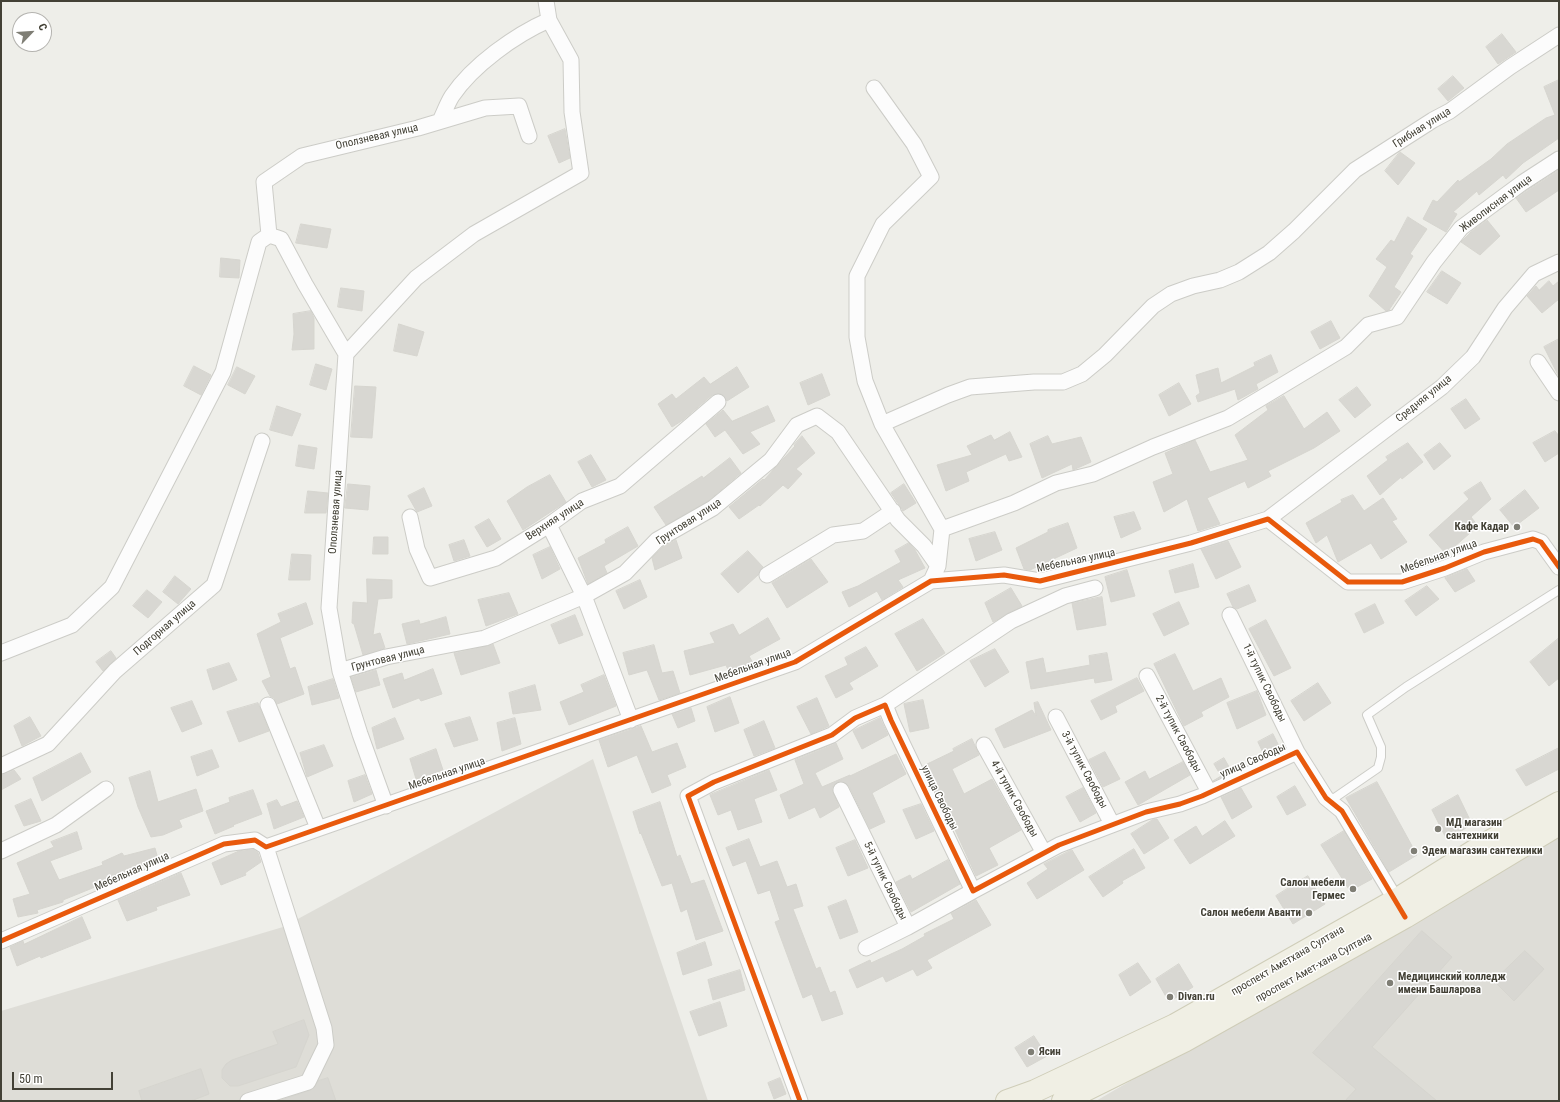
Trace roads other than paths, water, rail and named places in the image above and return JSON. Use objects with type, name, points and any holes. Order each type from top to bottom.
[{"type":"main road","name":"проспект Аметхана Султана","points":[[1007,1101],[1033,1096],[1175,1025],[1400,908],[1487,843],[1559,803]]},
{"type":"main road","name":"проспект Амет-хана Султана","points":[[1063,1101],[1184,1041],[1400,908],[1559,824]]},
{"type":"street","points":[[1,653],[72,625],[112,587],[223,372],[259,242],[269,235],[281,239],[305,284],[346,354],[416,278],[474,234],[581,173],[572,112],[571,60],[549,20],[546,1]]},
{"type":"street","points":[[440,121],[452,97],[466,80],[512,39],[549,20]]},
{"type":"street","name":"Грибная улица","points":[[882,424],[970,387],[1034,382],[1063,382],[1082,374],[1104,355],[1153,306],[1171,294],[1185,288],[1220,280],[1239,272],[1269,253],[1294,231],[1355,170],[1433,120],[1450,111],[1510,67],[1559,35]]},
{"type":"street","points":[[874,88],[914,144],[930,176],[883,224],[857,276],[857,337],[864,374],[882,424],[942,529],[938,566],[932,581]]},
{"type":"street","name":"Оползневая улица","points":[[269,235],[264,182],[302,156],[485,108],[519,106],[529,136]]},
{"type":"street","name":"Живописная улица","points":[[942,529],[1014,503],[1056,483],[1093,474],[1153,447],[1228,418],[1346,347],[1368,325],[1394,319],[1400,315],[1434,262],[1461,228],[1522,183],[1559,159]]},
{"type":"street","name":"Средняя улица","points":[[1268,519],[1442,387],[1473,357],[1505,308],[1534,274],[1559,262]]},
{"type":"street","name":"Оползневая улица","points":[[346,354],[329,608],[340,671],[360,734],[386,806]]},
{"type":"street","points":[[1538,362],[1559,393]]},
{"type":"street","name":"Верхняя улица","points":[[410,517],[417,549],[430,578],[496,558],[549,525],[582,501],[620,486],[718,402]]},
{"type":"street","name":"Грунтовая улица","points":[[340,671],[386,657],[484,638],[584,596],[625,573],[657,540],[713,508],[771,460],[797,425],[817,416],[838,432],[898,520],[924,546],[938,566]]},
{"type":"street","name":"Подгорная улица","points":[[1,766],[48,744],[115,671],[214,585],[262,441]]},
{"type":"street","points":[[767,575],[833,535],[863,531],[893,511]]},
{"type":"street","name":"Мебельная улица","points":[[1,941],[224,844],[255,840],[266,847],[794,662],[932,581],[1004,575],[1040,581],[1191,543],[1268,519],[1348,582],[1402,582],[1445,568],[1484,552],[1533,539],[1541,542],[1558,564]]},
{"type":"street","points":[[549,525],[584,596],[631,720]]},
{"type":"street","points":[[800,1101],[688,796],[714,782],[832,735],[855,718],[885,705],[1011,621],[1037,607],[1065,596],[1095,588]]},
{"type":"street","name":"1-й тупик Свободы","points":[[1230,615],[1297,752]]},
{"type":"street","name":"2-й тупик Свободы","points":[[1147,676],[1209,792]]},
{"type":"street","points":[[268,705],[318,828]]},
{"type":"street","name":"улица Свободы","points":[[885,705],[973,891],[1059,844],[1146,812],[1180,804],[1297,752],[1330,801],[1342,811],[1400,908]]},
{"type":"street","name":"3-й тупик Свободы","points":[[1056,717],[1112,824]]},
{"type":"street","name":"4-й тупик Свободы","points":[[984,745],[1044,853]]},
{"type":"street","points":[[1,851],[56,825],[106,789]]},
{"type":"street","name":"5-й тупик Свободы","points":[[841,790],[908,927],[973,891]]},
{"type":"street","points":[[248,1101],[308,1082],[326,1045],[324,1028],[266,847]]},
{"type":"street","points":[[866,948],[908,927]]},
{"type":"lane","points":[[1330,801],[1378,768],[1381,757],[1381,747],[1367,715],[1406,687],[1559,590]]},
{"type":"place","name":"Кафе Кадар","points":[[1517,527]]},
{"type":"place","name":"МД магазин сантехники","points":[[1438,829]]},
{"type":"place","name":"Эдем магазин сантехники","points":[[1414,851]]},
{"type":"place","name":"Салон мебели Гермес","points":[[1353,889]]},
{"type":"place","name":"Салон мебели Аванти","points":[[1309,913]]},
{"type":"place","name":"Медицинский колледж имени Башларова","points":[[1390,983]]},
{"type":"place","name":"Divan.ru","points":[[1170,997]]},
{"type":"place","name":"Ясин","points":[[1031,1052]]}]
